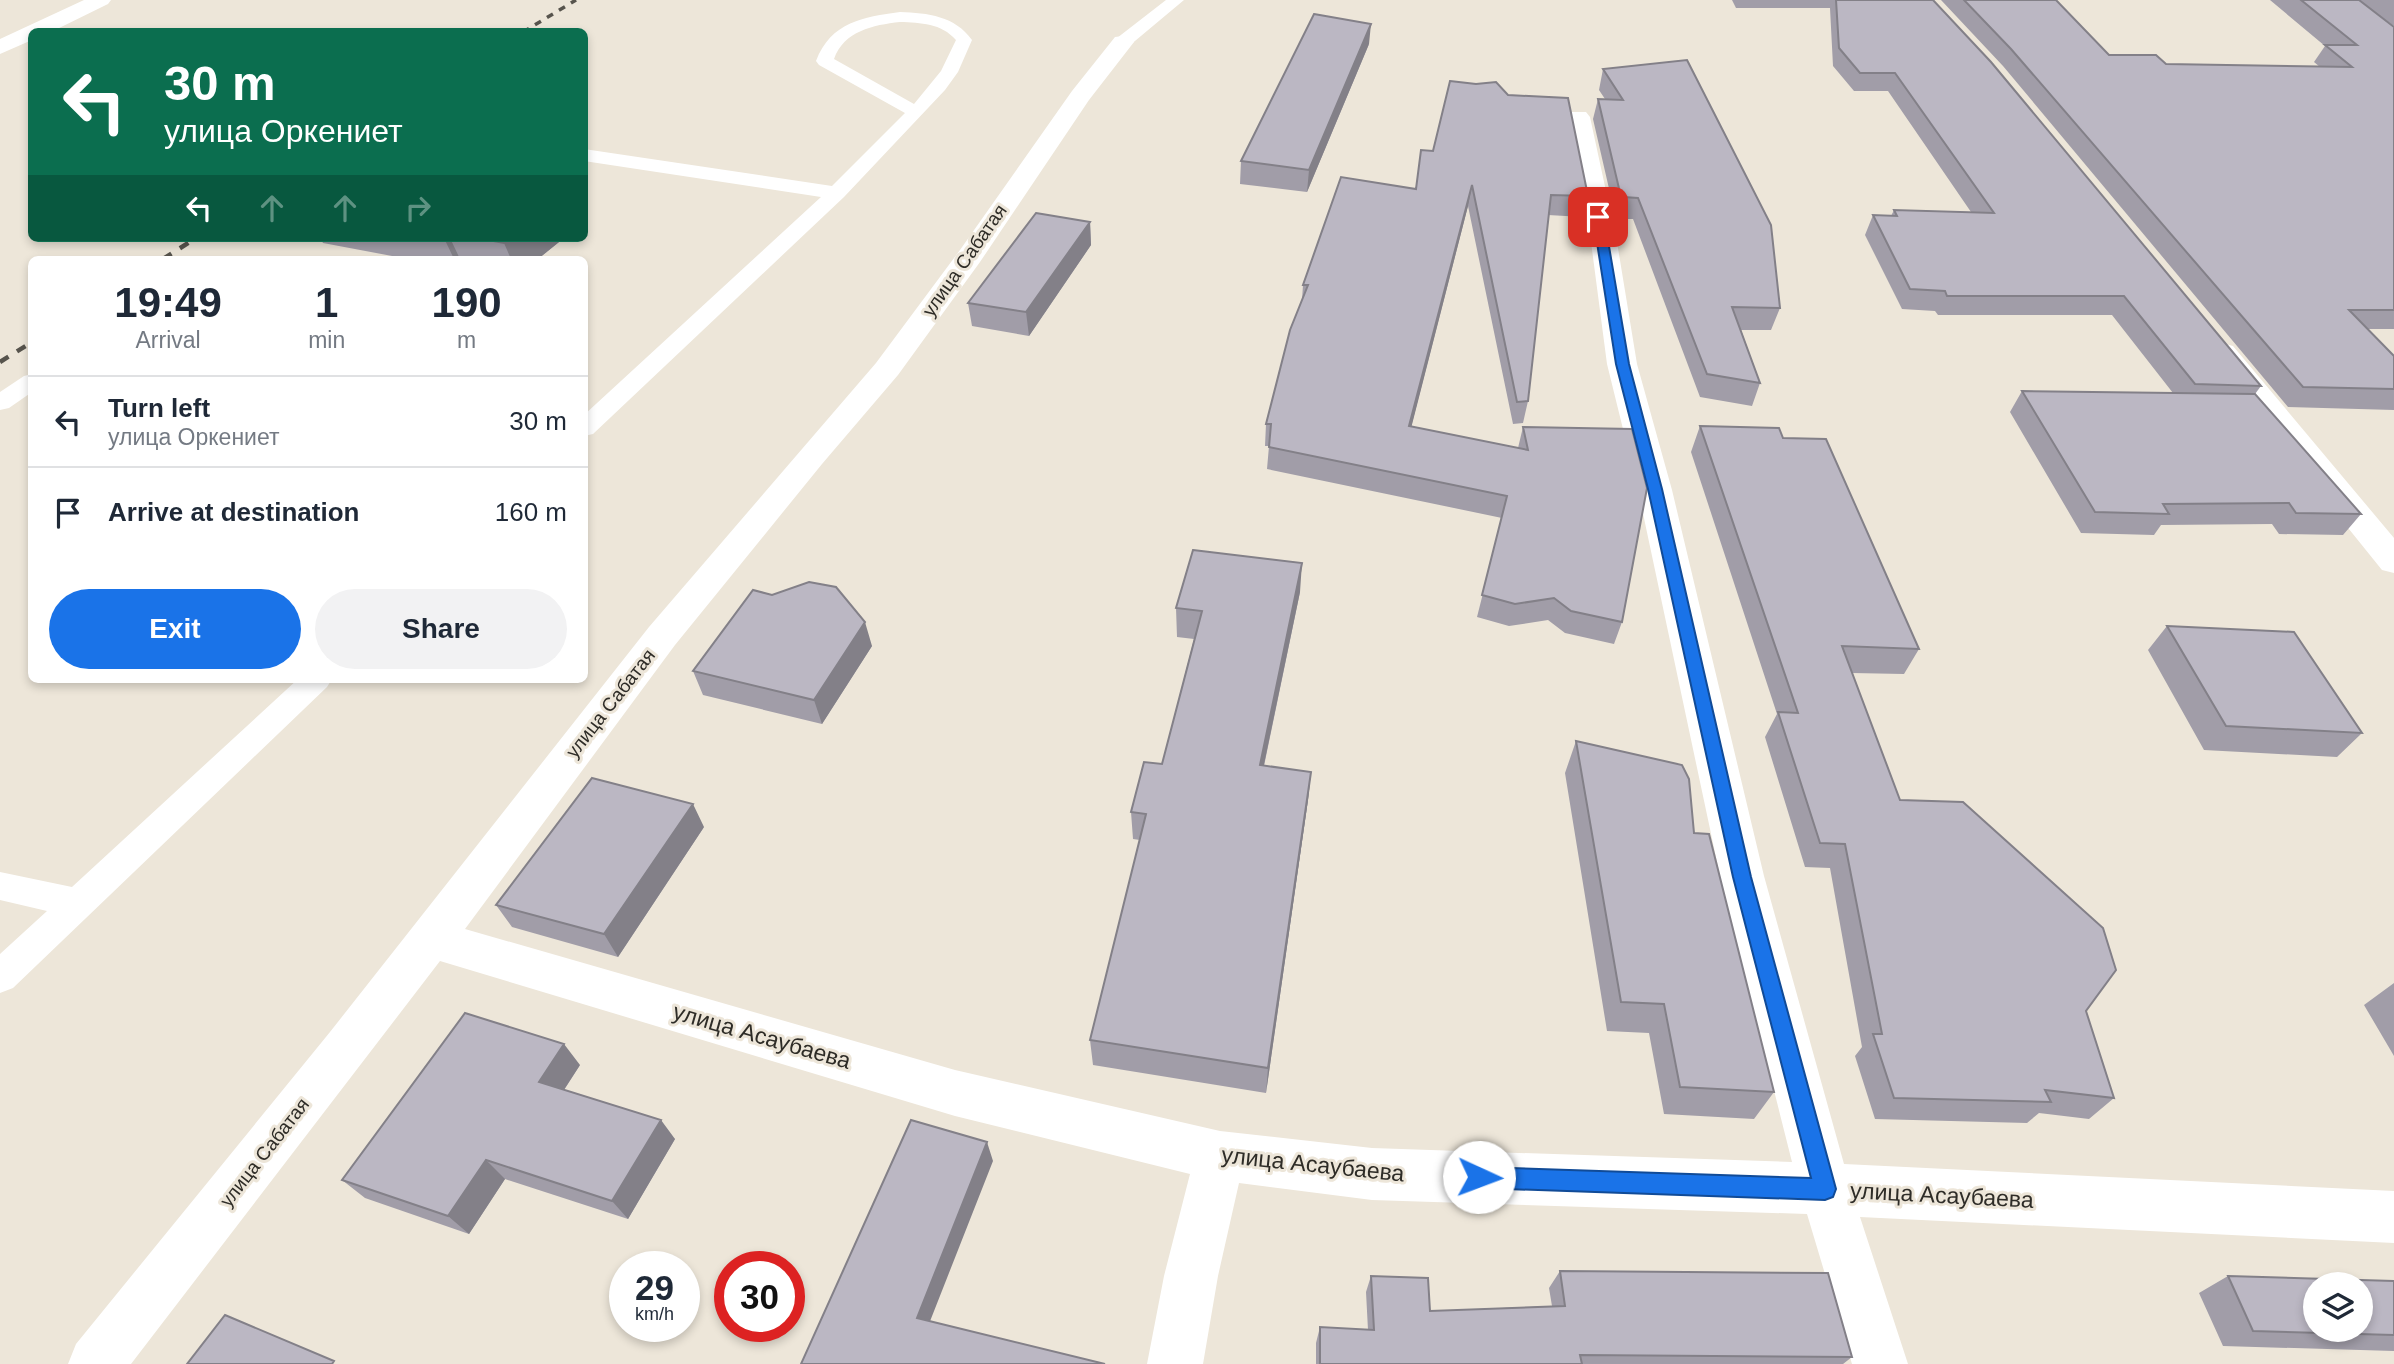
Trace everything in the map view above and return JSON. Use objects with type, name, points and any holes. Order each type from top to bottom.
[{"type":"street","points":[[40,28],[100,0]]},
{"type":"street","points":[[0,47],[28,34]]},
{"type":"street","name":"улица Сабатая","points":[[96,1364],[347,1048],[662,636],[810,457],[887,369],[970,256],[1080,96],[1124,42]]},
{"type":"street","points":[[1578,117],[1604,242],[1622,364],[1655,489],[1742,877],[1825,1189],[1880,1364]]},
{"type":"street","points":[[2202,328],[2394,561]]},
{"type":"street","name":"улица Асаубаева","points":[[429,938],[956,1093],[1220,1156],[1372,1174],[1825,1189],[2394,1217]]},
{"type":"street","points":[[1175,1364],[1191,1276],[1220,1156]]},
{"type":"lane","points":[[1124,42],[1176,0]]},
{"type":"lane","points":[[588,425],[837,193],[916,112],[958,58],[964,40],[952,27],[923,19],[878,19],[846,31],[831,41],[825,51],[825,61],[916,112]]},
{"type":"lane","points":[[588,156],[837,193]]},
{"type":"lane","points":[[0,403],[28,384]]},
{"type":"lane","points":[[0,977],[313,683]]},
{"type":"lane","points":[[0,886],[78,903]]},
{"type":"building","points":[[1836,0],[1933,0],[1991,62],[2261,386],[2195,384],[2124,296],[1947,296],[1945,291],[1910,289],[1873,215],[1897,216],[1894,210],[1994,213],[1895,73],[1860,73],[1839,48]]},
{"type":"building","points":[[1964,0],[2056,0],[2109,55],[2156,55],[2166,64],[2352,67],[2325,45],[2357,45],[2301,0],[2359,0],[2394,27],[2394,310],[2349,310],[2394,356],[2394,389],[2303,387],[2011,49]]},
{"type":"building","points":[[1314,14],[1371,24],[1309,170],[1241,161]]},
{"type":"building","points":[[1687,60],[1771,225],[1780,308],[1732,307],[1760,383],[1707,374],[1638,198],[1623,197],[1622,192],[1621,197],[1598,99],[1623,100],[1603,69]]},
{"type":"building","points":[[1450,81],[1476,84],[1496,82],[1508,95],[1568,98],[1588,196],[1551,195],[1528,401],[1517,402],[1472,185],[1409,426],[1528,450],[1523,427],[1632,429],[1647,488],[1622,622],[1571,611],[1554,598],[1515,604],[1482,595],[1507,496],[1269,447],[1271,424],[1266,424],[1290,330],[1308,285],[1303,285],[1341,177],[1416,189],[1421,150],[1433,151]]},
{"type":"building","points":[[1036,213],[1090,222],[1026,312],[968,303]]},
{"type":"building","points":[[2022,391],[2255,394],[2361,514],[2296,513],[2289,503],[2163,504],[2169,514],[2095,512]]},
{"type":"building","points":[[1700,426],[1779,428],[1783,438],[1826,439],[1919,649],[1842,646],[1900,800],[1963,802],[2103,928],[2116,970],[2086,1011],[2114,1098],[2045,1090],[2051,1102],[1894,1098],[1873,1034],[1882,1034],[1845,844],[1820,843],[1778,712],[1798,713]]},
{"type":"building","points":[[1193,550],[1302,563],[1260,765],[1311,772],[1268,1068],[1090,1040],[1146,814],[1131,812],[1144,762],[1162,764],[1202,611],[1176,608]]},
{"type":"building","points":[[809,582],[836,587],[865,622],[814,700],[693,671],[753,590],[772,595]]},
{"type":"building","points":[[2167,626],[2294,632],[2362,733],[2226,726]]},
{"type":"building","points":[[1576,741],[1682,765],[1689,779],[1694,833],[1709,834],[1774,1092],[1680,1087],[1664,1004],[1621,1002]]},
{"type":"building","points":[[592,778],[693,804],[604,934],[496,905]]},
{"type":"building","points":[[465,1013],[564,1044],[539,1082],[661,1120],[612,1201],[486,1160],[448,1216],[342,1180]]},
{"type":"building","points":[[911,1120],[987,1142],[917,1318],[1105,1364],[801,1364]]},
{"type":"building","points":[[1560,1271],[1828,1273],[1852,1357],[1580,1355],[1582,1364],[1320,1364],[1320,1327],[1374,1330],[1371,1276],[1428,1278],[1430,1311],[1565,1306]]},
{"type":"building","points":[[2228,1276],[2303,1278],[2303,1332],[2253,1331]]},
{"type":"building","points":[[2373,1280],[2394,1281],[2394,1335],[2373,1334]]},
{"type":"building","points":[[225,1315],[334,1361],[332,1364],[187,1364]]},
{"type":"railway","points":[[530,28],[576,0]]},
{"type":"railway","points":[[168,256],[190,242]]},
{"type":"railway","points":[[0,362],[28,344]]},
{"type":"route","points":[[1479,1177],[1825,1189],[1742,877],[1655,489],[1622,364],[1598,217]]}]
